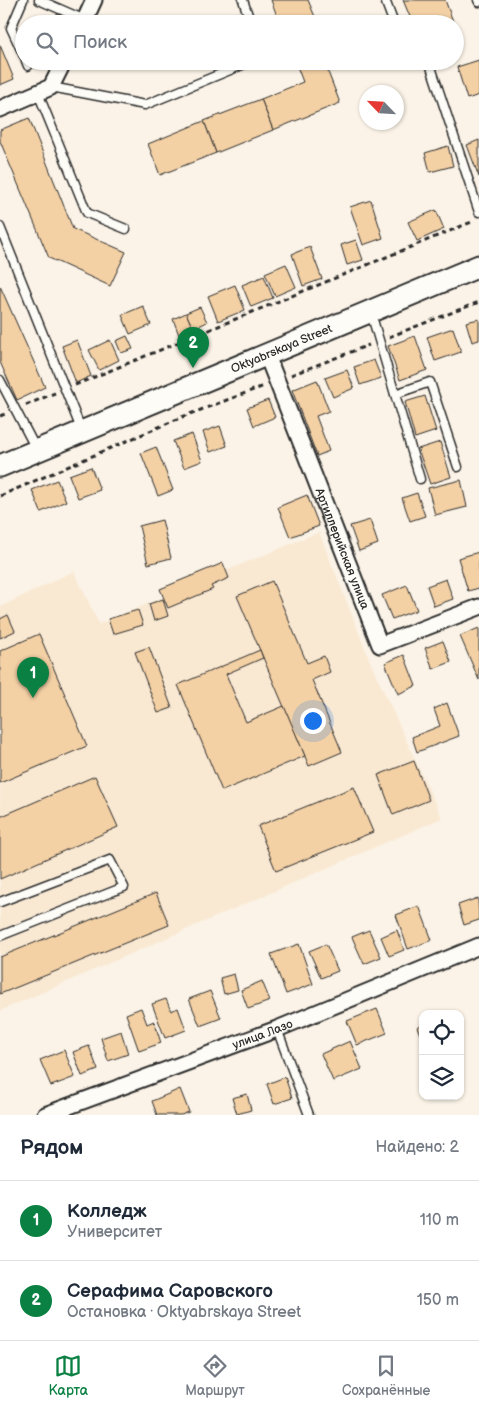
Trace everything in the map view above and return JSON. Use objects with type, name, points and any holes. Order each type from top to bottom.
[{"type":"main road","name":"Oktyabrskaya Street","points":[[0,466],[266,353],[479,266]]},
{"type":"street","points":[[87,15],[94,0]]},
{"type":"street","points":[[0,109],[45,90],[58,70]]},
{"type":"street","name":"Артиллерийская улица","points":[[266,353],[380,645],[479,607]]},
{"type":"street","name":"улица Лазо","points":[[45,1115],[276,1029],[479,946]]},
{"type":"lane","points":[[17,15],[23,0]]},
{"type":"lane","points":[[39,0],[70,15]]},
{"type":"lane","points":[[243,0],[248,15]]},
{"type":"lane","points":[[385,0],[391,15]]},
{"type":"lane","points":[[15,19],[11,28],[15,37]]},
{"type":"lane","points":[[126,229],[87,213],[45,90],[145,105],[230,70]]},
{"type":"lane","points":[[432,70],[479,212]]},
{"type":"lane","points":[[0,226],[82,431]]},
{"type":"lane","points":[[370,311],[420,479]]},
{"type":"lane","points":[[0,380],[36,450]]},
{"type":"lane","points":[[395,394],[430,382],[458,467]]},
{"type":"lane","points":[[0,902],[110,860],[124,887],[0,936]]},
{"type":"lane","points":[[276,1029],[309,1115]]},
{"type":"path","points":[[0,416],[479,219]]},
{"type":"path","points":[[0,496],[182,417],[479,302]]},
{"type":"shaded area","points":[[319,532],[372,666],[442,818],[0,1011],[0,607],[74,571],[99,624]]},
{"type":"building","points":[[271,0],[308,0],[314,15],[277,15]]},
{"type":"building","points":[[403,0],[445,0],[451,15],[409,15]]},
{"type":"building","points":[[0,45],[14,79],[0,85]]},
{"type":"building","points":[[479,60],[479,95],[467,99],[458,70],[464,70],[464,65]]},
{"type":"building","points":[[298,70],[333,70],[328,72],[340,103],[273,130],[261,99],[303,82]]},
{"type":"building","points":[[261,99],[273,130],[216,153],[204,121]]},
{"type":"building","points":[[29,118],[73,229],[126,252],[110,286],[49,258],[0,141],[0,130]]},
{"type":"building","points":[[204,121],[216,153],[160,175],[148,144]]},
{"type":"building","points":[[479,140],[479,177],[467,145]]},
{"type":"building","points":[[448,146],[453,166],[430,172],[425,153]]},
{"type":"building","points":[[371,200],[383,238],[363,245],[350,207]]},
{"type":"building","points":[[436,210],[444,229],[417,241],[408,222]]},
{"type":"building","points":[[356,240],[363,260],[347,265],[341,245]]},
{"type":"building","points":[[310,247],[322,279],[303,286],[292,254]]},
{"type":"building","points":[[286,264],[296,287],[275,296],[265,273]]},
{"type":"building","points":[[264,276],[273,298],[251,307],[242,285]]},
{"type":"building","points":[[235,285],[245,310],[218,321],[208,296]]},
{"type":"building","points":[[0,286],[45,387],[17,400],[0,362]]},
{"type":"building","points":[[143,306],[151,325],[130,334],[122,315]]},
{"type":"building","points":[[200,307],[207,322],[193,329],[186,313]]},
{"type":"building","points":[[186,313],[193,329],[179,335],[173,319]]},
{"type":"building","points":[[479,319],[479,340],[472,342],[466,322]]},
{"type":"building","points":[[453,328],[461,352],[435,361],[427,337]]},
{"type":"building","points":[[127,336],[133,349],[121,353],[116,341]]},
{"type":"building","points":[[415,336],[427,370],[400,380],[388,346]]},
{"type":"building","points":[[77,340],[91,376],[76,383],[62,346]]},
{"type":"building","points":[[110,340],[119,360],[99,370],[89,350]]},
{"type":"building","points":[[374,360],[381,378],[360,385],[354,367]]},
{"type":"building","points":[[347,370],[354,388],[333,397],[325,378]]},
{"type":"building","points":[[317,380],[329,411],[316,416],[329,451],[317,456],[292,390]]},
{"type":"building","points":[[425,396],[436,431],[415,438],[405,402]]},
{"type":"building","points":[[268,400],[275,417],[254,426],[247,408]]},
{"type":"building","points":[[220,426],[227,446],[210,452],[203,432]]},
{"type":"building","points":[[192,434],[202,461],[184,468],[173,441]]},
{"type":"building","points":[[440,442],[451,477],[430,484],[418,449]]},
{"type":"building","points":[[156,447],[173,490],[158,496],[141,453]]},
{"type":"building","points":[[91,467],[100,490],[78,498],[69,475]]},
{"type":"building","points":[[57,480],[66,501],[41,512],[32,490]]},
{"type":"building","points":[[461,480],[467,507],[435,515],[428,488]]},
{"type":"building","points":[[417,493],[425,516],[410,521],[402,498]]},
{"type":"building","points":[[307,495],[319,526],[290,537],[278,507]]},
{"type":"building","points":[[162,520],[171,558],[148,564],[139,526]]},
{"type":"building","points":[[370,520],[378,544],[359,551],[350,526]]},
{"type":"building","points":[[479,552],[479,588],[468,591],[458,558]]},
{"type":"building","points":[[223,563],[229,578],[211,586],[213,589],[168,608],[160,589]]},
{"type":"building","points":[[446,579],[453,599],[434,606],[427,586]]},
{"type":"building","points":[[272,581],[307,663],[324,656],[330,672],[312,680],[342,752],[309,766],[237,596]]},
{"type":"building","points":[[407,585],[417,610],[392,619],[382,595]]},
{"type":"building","points":[[163,599],[168,616],[154,621],[149,604]]},
{"type":"building","points":[[138,610],[143,625],[113,634],[108,619]]},
{"type":"building","points":[[8,615],[15,631],[0,638],[0,619]]},
{"type":"building","points":[[479,628],[479,680],[460,636]]},
{"type":"building","points":[[39,634],[87,746],[0,783],[0,651]]},
{"type":"building","points":[[443,641],[451,662],[433,669],[425,648]]},
{"type":"building","points":[[149,647],[172,708],[158,713],[135,652]]},
{"type":"building","points":[[260,650],[263,658],[226,674],[246,722],[284,706],[305,756],[222,791],[178,685]]},
{"type":"building","points":[[404,655],[416,686],[398,694],[385,663]]},
{"type":"building","points":[[447,703],[459,736],[417,752],[412,737],[440,726],[434,709]]},
{"type":"building","points":[[414,761],[429,800],[393,815],[378,775]]},
{"type":"building","points":[[95,776],[118,827],[0,879],[0,817]]},
{"type":"building","points":[[354,787],[373,832],[276,871],[258,826]]},
{"type":"building","points":[[156,893],[169,925],[0,994],[0,957]]},
{"type":"building","points":[[478,898],[479,920],[464,925],[458,905]]},
{"type":"building","points":[[419,906],[432,940],[408,949],[396,915]]},
{"type":"building","points":[[369,930],[381,957],[364,964],[352,937]]},
{"type":"building","points":[[397,930],[404,950],[389,956],[381,937]]},
{"type":"building","points":[[299,944],[313,984],[286,994],[271,954]]},
{"type":"building","points":[[326,944],[338,971],[321,978],[309,951]]},
{"type":"building","points":[[234,974],[238,990],[224,994],[220,978]]},
{"type":"building","points":[[262,981],[270,1001],[248,1009],[241,990]]},
{"type":"building","points":[[210,991],[221,1018],[200,1026],[189,999]]},
{"type":"building","points":[[166,999],[171,1011],[178,1008],[186,1030],[165,1038],[152,1004]]},
{"type":"building","points":[[141,1008],[147,1024],[154,1021],[161,1043],[139,1051],[126,1014]]},
{"type":"building","points":[[377,1009],[387,1033],[357,1045],[347,1021]]},
{"type":"building","points":[[121,1031],[128,1054],[108,1061],[101,1038]]},
{"type":"building","points":[[350,1041],[362,1069],[333,1081],[321,1054]]},
{"type":"building","points":[[89,1046],[98,1070],[82,1076],[73,1052]]},
{"type":"building","points":[[64,1050],[75,1077],[51,1086],[40,1060]]},
{"type":"building","points":[[285,1077],[292,1098],[274,1104],[267,1084]]},
{"type":"building","points":[[180,1089],[189,1112],[181,1115],[157,1115],[152,1101]]},
{"type":"building","points":[[247,1094],[251,1110],[237,1114],[232,1098]]},
{"type":"place","name":"Серафима Саровского","points":[[193,368]]},
{"type":"place","name":"Колледж","points":[[33,698]]}]
